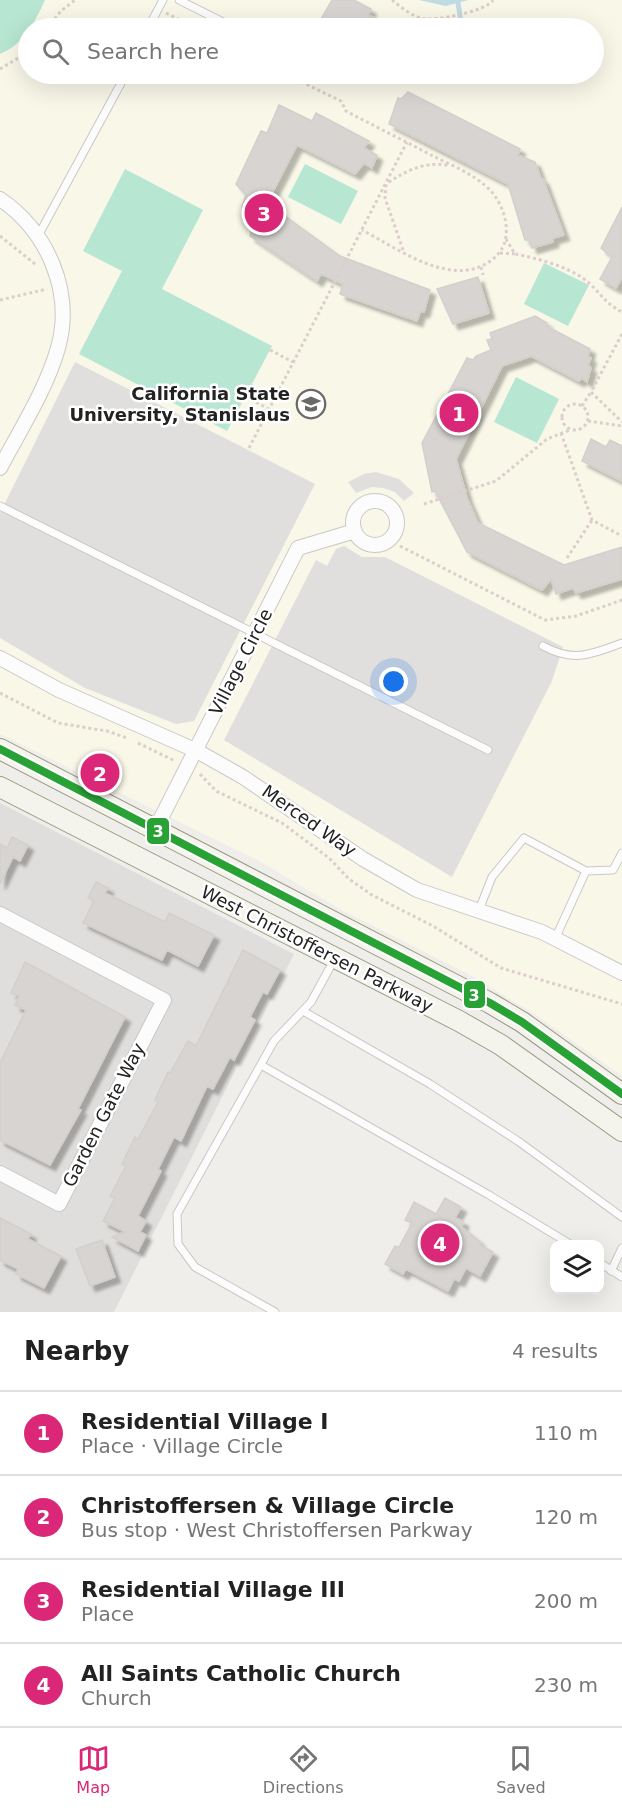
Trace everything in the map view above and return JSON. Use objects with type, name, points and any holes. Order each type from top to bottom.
[{"type":"street","points":[[0,199],[28,222],[48,250],[56,272],[61,297],[58,345],[52,364],[0,468]]},
{"type":"street","name":"Village Circle","points":[[156,828],[298,548],[355,531]]},
{"type":"street","name":"Merced Way","points":[[0,657],[59,690],[197,751],[287,804],[392,877],[417,890],[479,910],[555,939],[622,973]]},
{"type":"street","name":"West Christoffersen Parkway","points":[[0,748],[490,1003],[522,1022],[622,1094]]},
{"type":"street","name":"West Christoffersen Parkway","points":[[0,787],[494,1041],[622,1131]]},
{"type":"street","name":"Garden Gate Way","points":[[0,1173],[59,1204],[164,1000],[2,920]]},
{"type":"lane","points":[[153,18],[163,0]]},
{"type":"lane","points":[[179,0],[215,18]]},
{"type":"lane","points":[[38,236],[121,84]]},
{"type":"lane","points":[[0,506],[488,750]]},
{"type":"lane","points":[[543,646],[571,657],[589,654],[622,643]]},
{"type":"lane","points":[[479,910],[492,877],[524,838],[586,871],[613,870],[622,853]]},
{"type":"lane","points":[[555,939],[586,871]]},
{"type":"lane","points":[[275,1312],[195,1267],[178,1244],[177,1214],[274,1041],[311,1002],[336,959]]},
{"type":"lane","points":[[303,1011],[430,1084],[518,1141],[622,1217]]},
{"type":"lane","points":[[261,1065],[489,1195],[562,1240]]},
{"type":"lane","points":[[611,1270],[622,1248]]},
{"type":"lane","points":[[604,1266],[622,1277]]},
{"type":"path","points":[[55,18],[75,0]]},
{"type":"path","points":[[392,0],[420,18],[438,18],[484,9],[493,0]]},
{"type":"path","points":[[165,12],[177,18]]},
{"type":"path","points":[[0,69],[18,58]]},
{"type":"path","points":[[306,84],[341,101],[345,111],[481,182],[499,202],[505,221],[506,239],[500,253],[481,267],[451,270],[437,267],[362,230]]},
{"type":"path","points":[[249,448],[407,142]]},
{"type":"path","points":[[386,184],[417,166],[432,163],[453,166]]},
{"type":"path","points":[[386,184],[388,208],[404,251]]},
{"type":"path","points":[[0,236],[23,252],[40,270]]},
{"type":"path","points":[[506,239],[515,254]]},
{"type":"path","points":[[500,253],[542,259],[589,282],[606,303],[622,312]]},
{"type":"path","points":[[481,267],[483,275]]},
{"type":"path","points":[[0,300],[48,289],[46,283]]},
{"type":"path","points":[[582,406],[622,334]]},
{"type":"path","points":[[270,350],[293,362]]},
{"type":"path","points":[[251,386],[253,387],[248,398],[269,409]]},
{"type":"path","points":[[591,392],[622,424]]},
{"type":"path","points":[[424,504],[496,481],[547,439],[570,430],[581,429],[588,421],[588,413],[582,406],[573,404],[563,411],[561,420],[570,430]]},
{"type":"path","points":[[588,421],[622,424]]},
{"type":"path","points":[[561,433],[592,520],[622,536]]},
{"type":"path","points":[[567,558],[592,520]]},
{"type":"path","points":[[400,546],[545,620],[576,616],[622,600]]},
{"type":"path","points":[[0,693],[44,718],[81,729],[107,731],[175,761]]},
{"type":"path","points":[[199,773],[216,791],[282,824],[329,858],[349,879],[372,895],[433,926],[501,968],[622,1004]]},
{"type":"shaded area","name":"California State University, Stanislaus","points":[[0,0],[622,0],[622,1076],[536,1015],[472,976],[338,908],[261,862],[0,734]]},
{"type":"shaded area","points":[[75,362],[315,484],[194,721],[176,724],[85,688],[0,638],[0,513]]},
{"type":"shaded area","points":[[376,472],[399,479],[414,493],[404,501],[395,492],[383,488],[372,487],[356,493],[348,482],[364,474]]},
{"type":"shaded area","points":[[344,546],[362,557],[385,557],[563,647],[552,681],[452,877],[224,740],[316,560],[327,566],[336,549]]},
{"type":"shaded area","points":[[0,803],[294,954],[114,1312],[0,1312]]},
{"type":"green space","points":[[0,0],[45,0],[36,18],[18,18],[18,42],[0,54]]},
{"type":"green space","points":[[305,164],[358,191],[341,224],[288,197]]},
{"type":"green space","points":[[125,169],[203,210],[162,289],[272,346],[227,431],[79,354],[122,271],[83,251]]},
{"type":"green space","points":[[544,263],[589,285],[568,326],[524,304]]},
{"type":"green space","points":[[516,377],[559,399],[537,443],[494,422]]},
{"type":"water","points":[[419,0],[468,0],[446,6]]},
{"type":"building","points":[[332,0],[354,0],[371,9],[368,15],[375,18],[322,18]]},
{"type":"building","points":[[408,92],[520,149],[518,155],[535,162],[564,235],[553,238],[553,242],[532,248],[529,240],[525,240],[508,184],[389,124],[398,98],[401,99]]},
{"type":"building","points":[[279,105],[312,121],[316,113],[369,141],[364,148],[377,155],[372,168],[364,163],[355,174],[297,145],[267,203],[340,256],[430,290],[424,312],[420,312],[417,321],[340,294],[343,284],[321,274],[317,281],[250,236],[255,219],[242,207],[246,195],[236,184],[261,131],[267,133]]},
{"type":"building","points":[[622,207],[622,277],[616,288],[600,279],[612,257],[601,248]]},
{"type":"building","points":[[478,277],[489,313],[453,324],[437,289]]},
{"type":"building","points":[[535,316],[547,323],[546,326],[590,349],[588,356],[591,358],[588,365],[591,368],[587,382],[582,378],[579,381],[531,356],[502,366],[456,459],[467,498],[478,523],[564,565],[622,547],[622,579],[576,593],[573,588],[556,594],[551,579],[542,590],[467,552],[435,491],[432,492],[422,443],[467,358],[473,360],[476,356],[491,350],[487,340],[492,339],[490,333]]},
{"type":"building","points":[[591,439],[606,447],[610,440],[622,446],[622,481],[582,461]]},
{"type":"building","points":[[12,837],[28,845],[20,861],[13,857],[0,884],[0,844],[7,848]]},
{"type":"building","points":[[96,882],[108,888],[105,893],[165,922],[169,913],[214,935],[198,966],[167,950],[162,960],[83,923],[94,901],[88,898]]},
{"type":"building","points":[[243,950],[280,970],[267,994],[263,992],[250,1017],[255,1020],[234,1060],[230,1057],[213,1089],[207,1086],[181,1141],[174,1137],[158,1169],[161,1171],[138,1216],[146,1221],[140,1232],[146,1235],[138,1251],[112,1237],[125,1232],[103,1221],[115,1198],[110,1196],[126,1166],[122,1164],[135,1137],[138,1139],[158,1102],[155,1100],[168,1072],[170,1073],[188,1041],[196,1046]]},
{"type":"building","points":[[25,962],[125,1017],[78,1109],[81,1110],[50,1165],[0,1140],[0,1063],[26,1010],[15,1005],[19,996],[11,993]]},
{"type":"building","points":[[445,1198],[461,1207],[455,1218],[463,1221],[462,1227],[479,1241],[480,1245],[493,1252],[480,1276],[466,1268],[459,1281],[454,1279],[448,1291],[406,1269],[403,1274],[385,1264],[395,1246],[399,1247],[412,1223],[405,1220],[414,1202],[436,1214]]},
{"type":"building","points":[[0,1218],[31,1234],[28,1239],[61,1256],[44,1288],[16,1274],[18,1269],[0,1260]]},
{"type":"building","points":[[102,1240],[115,1277],[90,1286],[76,1249]]},
{"type":"waterway","points":[[458,3],[460,18]]},
{"type":"transit line","name":"3","points":[[0,749],[490,1003],[522,1022],[622,1094]]},
{"type":"place","name":"Residential Village III","points":[[264,213]]},
{"type":"place","name":"California State University, Stanislaus","points":[[311,404]]},
{"type":"place","name":"Residential Village I","points":[[459,413]]},
{"type":"place","name":"Christoffersen & Village Circle","points":[[100,773]]},
{"type":"place","name":"All Saints Catholic Church","points":[[440,1243]]}]
